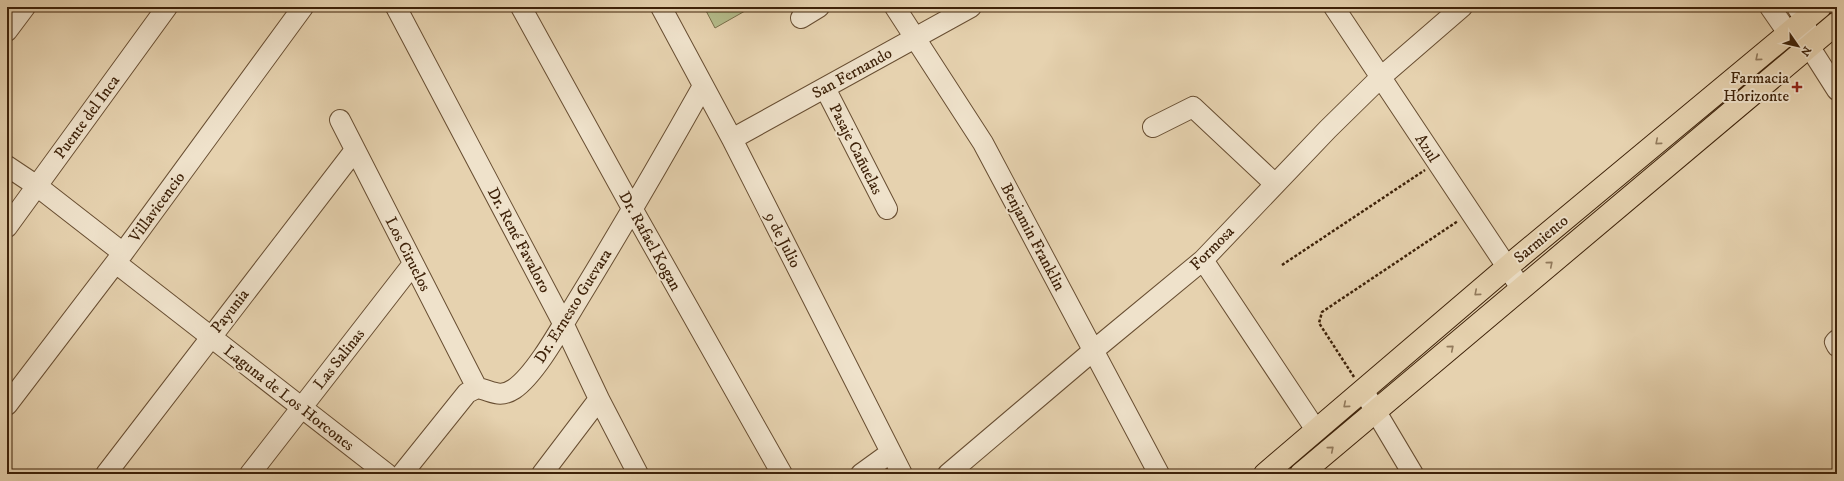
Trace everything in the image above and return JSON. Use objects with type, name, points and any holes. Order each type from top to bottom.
[{"type":"main road","name":"Sarmiento","points":[[1265,474],[1506,268],[1788,34],[1807,11]]},
{"type":"main road","name":"Sarmiento","points":[[1301,474],[1837,23]]},
{"type":"street","points":[[7,31],[25,7]]},
{"type":"street","name":"Puente del Inca","points":[[7,227],[167,7]]},
{"type":"street","name":"Villavicencio","points":[[7,405],[119,258],[303,7]]},
{"type":"street","name":"Dr. René Favaloro","points":[[396,7],[563,323],[599,399],[638,474]]},
{"type":"street","name":"Dr. Rafael Kogan","points":[[521,7],[633,210],[782,474]]},
{"type":"street","name":"9 de Julio","points":[[661,7],[732,139],[902,474]]},
{"type":"street","points":[[801,18],[819,7]]},
{"type":"street","name":"Benjamin Franklin","points":[[895,7],[983,144],[1160,474]]},
{"type":"street","name":"San Fernando","points":[[732,139],[971,7]]},
{"type":"street","name":"Azul","points":[[1334,7],[1506,268],[1521,288]]},
{"type":"street","name":"Formosa","points":[[948,474],[1203,260],[1328,128],[1381,77],[1462,7]]},
{"type":"street","points":[[1770,7],[1788,34],[1809,46],[1837,90]]},
{"type":"street","points":[[1807,11],[1809,46]]},
{"type":"street","name":"Dr. Ernesto Guevara","points":[[477,388],[499,394],[513,390],[540,360],[633,210],[703,86]]},
{"type":"street","name":"Pasaje Cañuelas","points":[[825,88],[887,210]]},
{"type":"street","points":[[1153,127],[1193,107],[1275,184]]},
{"type":"street","name":"Los Ciruelos","points":[[340,120],[477,388]]},
{"type":"street","name":"Payunia","points":[[106,474],[355,150]]},
{"type":"street","name":"Laguna de Los Horcones","points":[[7,166],[37,186],[210,337],[387,474]]},
{"type":"street","points":[[1203,260],[1316,430]]},
{"type":"street","name":"Las Salinas","points":[[250,474],[413,264]]},
{"type":"street","points":[[402,474],[467,393],[477,388]]},
{"type":"street","points":[[1363,390],[1413,474]]},
{"type":"street","points":[[542,474],[599,399]]},
{"type":"street","points":[[862,474],[890,453]]},
{"type":"path","points":[[1282,265],[1437,163]]},
{"type":"path","points":[[1363,390],[1319,323],[1322,312],[1470,213]]},
{"type":"green space","points":[[704,7],[752,7],[715,28]]},
{"type":"place","name":"Farmacia Horizonte","points":[[1797,87]]}]
